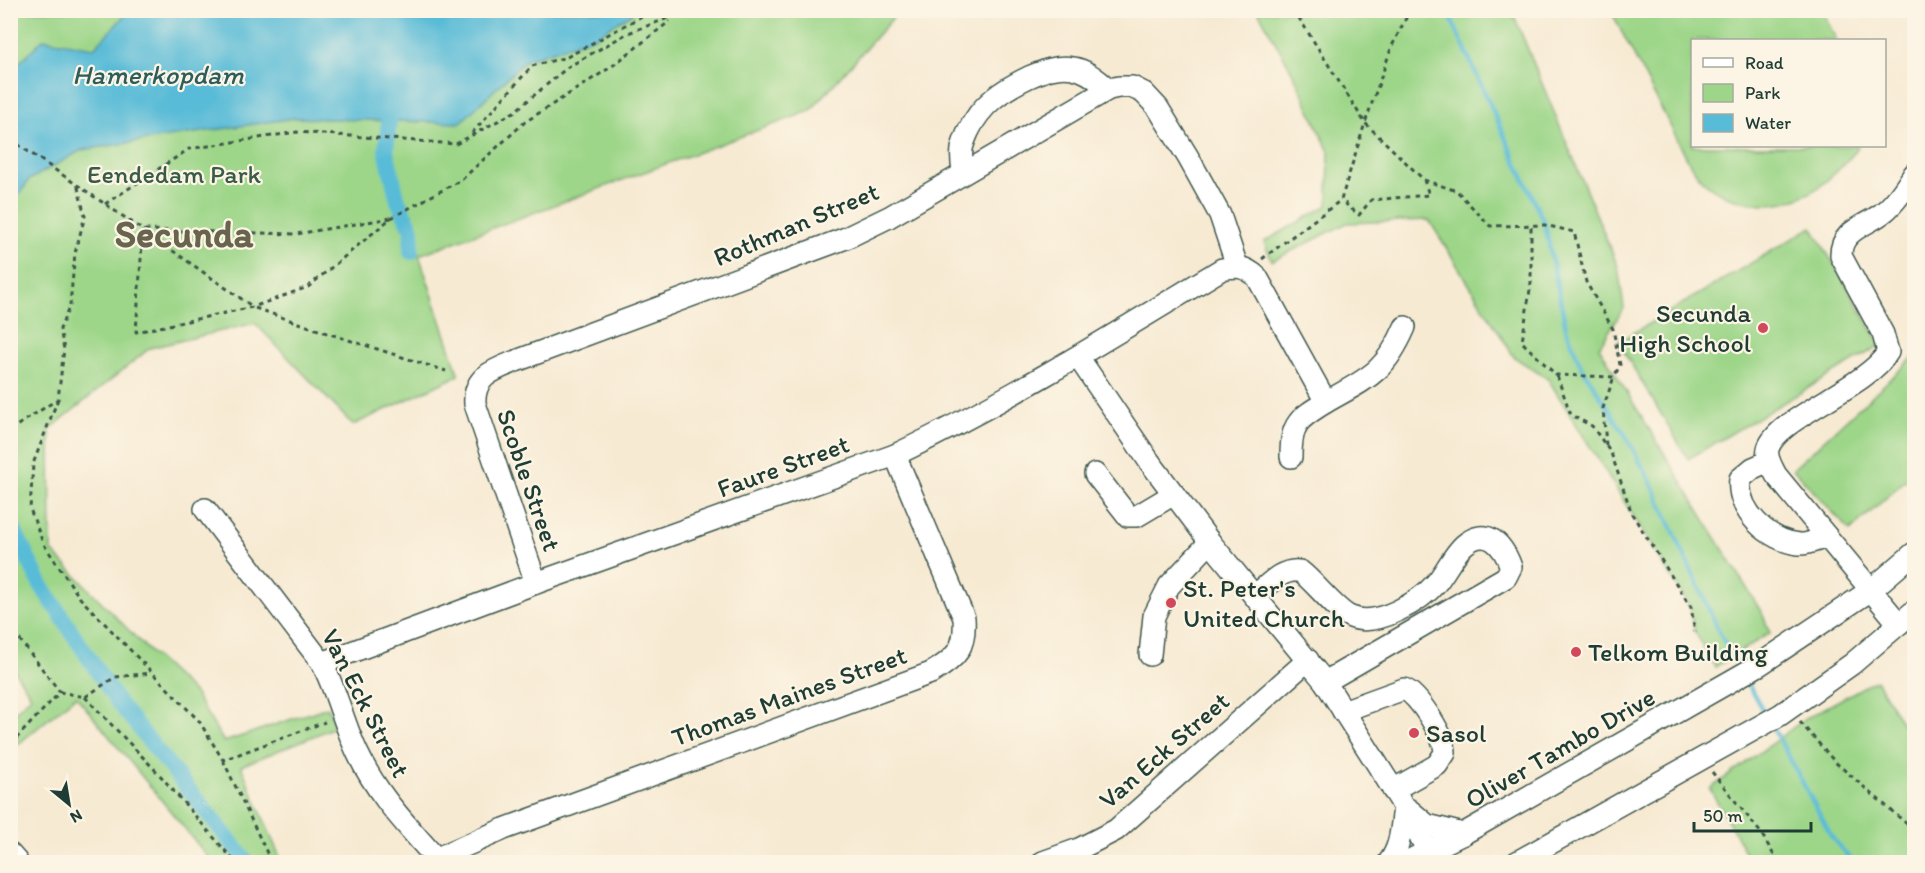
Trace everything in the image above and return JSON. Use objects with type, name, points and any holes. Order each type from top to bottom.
[{"type":"street","points":[[963,172],[962,148],[972,124],[992,98],[1011,86],[1042,71],[1061,67],[1075,68],[1088,73],[1108,89]]},
{"type":"street","name":"Rothman Street","points":[[474,394],[483,378],[496,370],[846,238],[889,217],[1108,89],[1119,87],[1132,87],[1144,93],[1158,108],[1220,215],[1244,268]]},
{"type":"street","points":[[1517,862],[1703,760],[1784,712],[1852,664],[1907,618],[1871,590],[1790,492],[1769,461],[1767,450],[1774,438],[1790,424],[1862,378],[1883,361],[1888,352],[1883,334],[1841,256],[1841,245],[1846,237],[1885,212],[1902,193],[1914,174]]},
{"type":"street","points":[[1244,268],[1263,285],[1326,402]]},
{"type":"street","name":"Faure Street","points":[[322,663],[536,583],[895,455],[942,432],[1078,357],[1222,269],[1244,268]]},
{"type":"street","points":[[1291,456],[1291,438],[1296,423],[1302,416],[1368,378],[1385,364],[1395,350],[1405,327]]},
{"type":"street","points":[[1078,357],[1149,461],[1210,542],[1325,682],[1399,798],[1430,857]]},
{"type":"street","name":"Scoble Street","points":[[474,394],[485,435],[536,583]]},
{"type":"street","name":"Thomas Maines Street","points":[[437,861],[504,829],[931,673],[956,656],[963,643],[964,618],[895,455]]},
{"type":"street","points":[[1769,461],[1753,468],[1740,479],[1739,489],[1742,498],[1761,527],[1779,539],[1802,544],[1827,537]]},
{"type":"street","points":[[1095,474],[1128,516],[1137,516],[1174,494]]},
{"type":"street","name":"Van Eck Street","points":[[205,509],[322,663],[330,678],[357,753],[375,785],[396,815],[437,861]]},
{"type":"street","points":[[1255,596],[1276,577],[1292,570],[1300,571],[1351,618],[1375,620],[1423,597],[1464,545],[1476,539],[1488,537],[1497,542],[1506,553],[1511,567],[1506,577],[1325,682]]},
{"type":"street","points":[[1150,655],[1154,616],[1168,586],[1210,542]]},
{"type":"street","name":"Oliver Tambo Drive","points":[[1406,862],[1430,857],[1462,834],[1759,666],[1871,590],[1914,553]]},
{"type":"street","name":"Van Eck Street","points":[[1043,862],[1078,849],[1116,830],[1308,660]]},
{"type":"street","points":[[1343,711],[1404,689],[1416,697],[1441,738],[1445,753],[1437,765],[1399,798],[1397,847],[1389,862]]},
{"type":"street","points":[[1399,798],[1427,825],[1462,834]]},
{"type":"street","points":[[10,854],[17,862]]},
{"type":"path","points":[[468,137],[532,66],[567,57],[653,10]]},
{"type":"path","points":[[105,204],[189,149],[297,132],[456,144],[514,112],[568,67],[628,33],[674,18],[690,10]]},
{"type":"path","points":[[1294,10],[1365,123],[1424,180],[1457,191],[1490,226],[1545,225],[1574,232],[1586,282],[1613,329],[1620,365],[1603,408],[1606,446]]},
{"type":"path","points":[[1244,268],[1269,253],[1341,200],[1392,46],[1408,12]]},
{"type":"path","points":[[143,230],[136,332],[253,307],[308,287],[391,218],[462,180],[525,122],[611,67],[674,18]]},
{"type":"path","points":[[10,139],[253,307],[446,371]]},
{"type":"path","points":[[1341,200],[1359,215],[1371,200],[1429,195],[1424,180]]},
{"type":"path","points":[[77,184],[85,216],[75,253],[70,305],[60,329],[64,349],[58,399],[33,464],[30,509],[43,543],[80,598],[199,721],[224,760],[267,853],[274,862]]},
{"type":"path","points":[[143,230],[297,234],[391,218]]},
{"type":"path","points":[[1532,225],[1531,282],[1522,342],[1556,374],[1571,415],[1592,426],[1611,453],[1632,514],[1690,607],[1695,632]]},
{"type":"path","points":[[1556,374],[1614,377]]},
{"type":"path","points":[[10,430],[58,399]]},
{"type":"path","points":[[10,624],[60,692],[86,697],[159,774],[235,862]]},
{"type":"path","points":[[86,697],[115,677],[151,673]]},
{"type":"path","points":[[10,745],[60,692]]},
{"type":"path","points":[[1784,712],[1834,762],[1914,830]]},
{"type":"path","points":[[224,760],[343,715]]},
{"type":"path","points":[[1703,760],[1761,833],[1778,862]]},
{"type":"green space","name":"Eendedam Park","points":[[11,11],[899,11],[810,111],[419,255],[459,375],[353,425],[255,323],[150,348],[50,429],[51,550],[147,649],[194,693],[224,742],[328,707],[335,727],[241,766],[279,855],[285,862],[212,862],[76,696],[11,750],[10,717],[31,696],[10,664]]},
{"type":"green space","points":[[1258,11],[1512,11],[1618,267],[1624,308],[1599,347],[1762,613],[1770,633],[1715,667],[1695,632],[1690,607],[1548,379],[1514,357],[1429,220],[1347,223],[1272,261],[1264,242],[1328,205],[1329,152],[1295,77]]},
{"type":"green space","points":[[1611,11],[1822,11],[1836,39],[1691,39],[1691,147],[1858,147],[1856,151],[1816,189],[1789,201],[1774,203],[1759,204],[1744,201],[1716,191],[1704,182],[1690,164]]},
{"type":"green space","points":[[1812,227],[1881,345],[1688,459],[1618,342]]},
{"type":"green space","points":[[1914,357],[1914,472],[1850,531],[1793,469]]},
{"type":"green space","points":[[1876,680],[1914,744],[1914,862],[1751,862],[1710,789],[1805,719]]},
{"type":"water","name":"Hamerkopdam","points":[[129,11],[636,11],[594,37],[526,60],[460,123],[295,118],[82,150],[29,180],[11,207],[11,63],[17,65],[43,39],[94,48]]},
{"type":"waterway","points":[[1447,10],[1545,225],[1566,328],[1581,366],[1624,433],[1652,484],[1720,634],[1740,669]]},
{"type":"waterway","points":[[389,121],[386,150],[398,201],[412,229],[411,252]]},
{"type":"waterway","points":[[10,522],[41,585],[117,701],[247,862]]},
{"type":"waterway","points":[[1745,679],[1766,716]]},
{"type":"waterway","points":[[1772,726],[1833,839],[1853,862]]},
{"type":"place","name":"Secunda High School","points":[[1763,328]]},
{"type":"place","name":"St. Peter's United Church","points":[[1171,603]]},
{"type":"place","name":"Telkom Building","points":[[1576,652]]},
{"type":"place","name":"Sasol","points":[[1414,733]]},
{"type":"district","name":"Secunda","points":[[184,234]]}]
